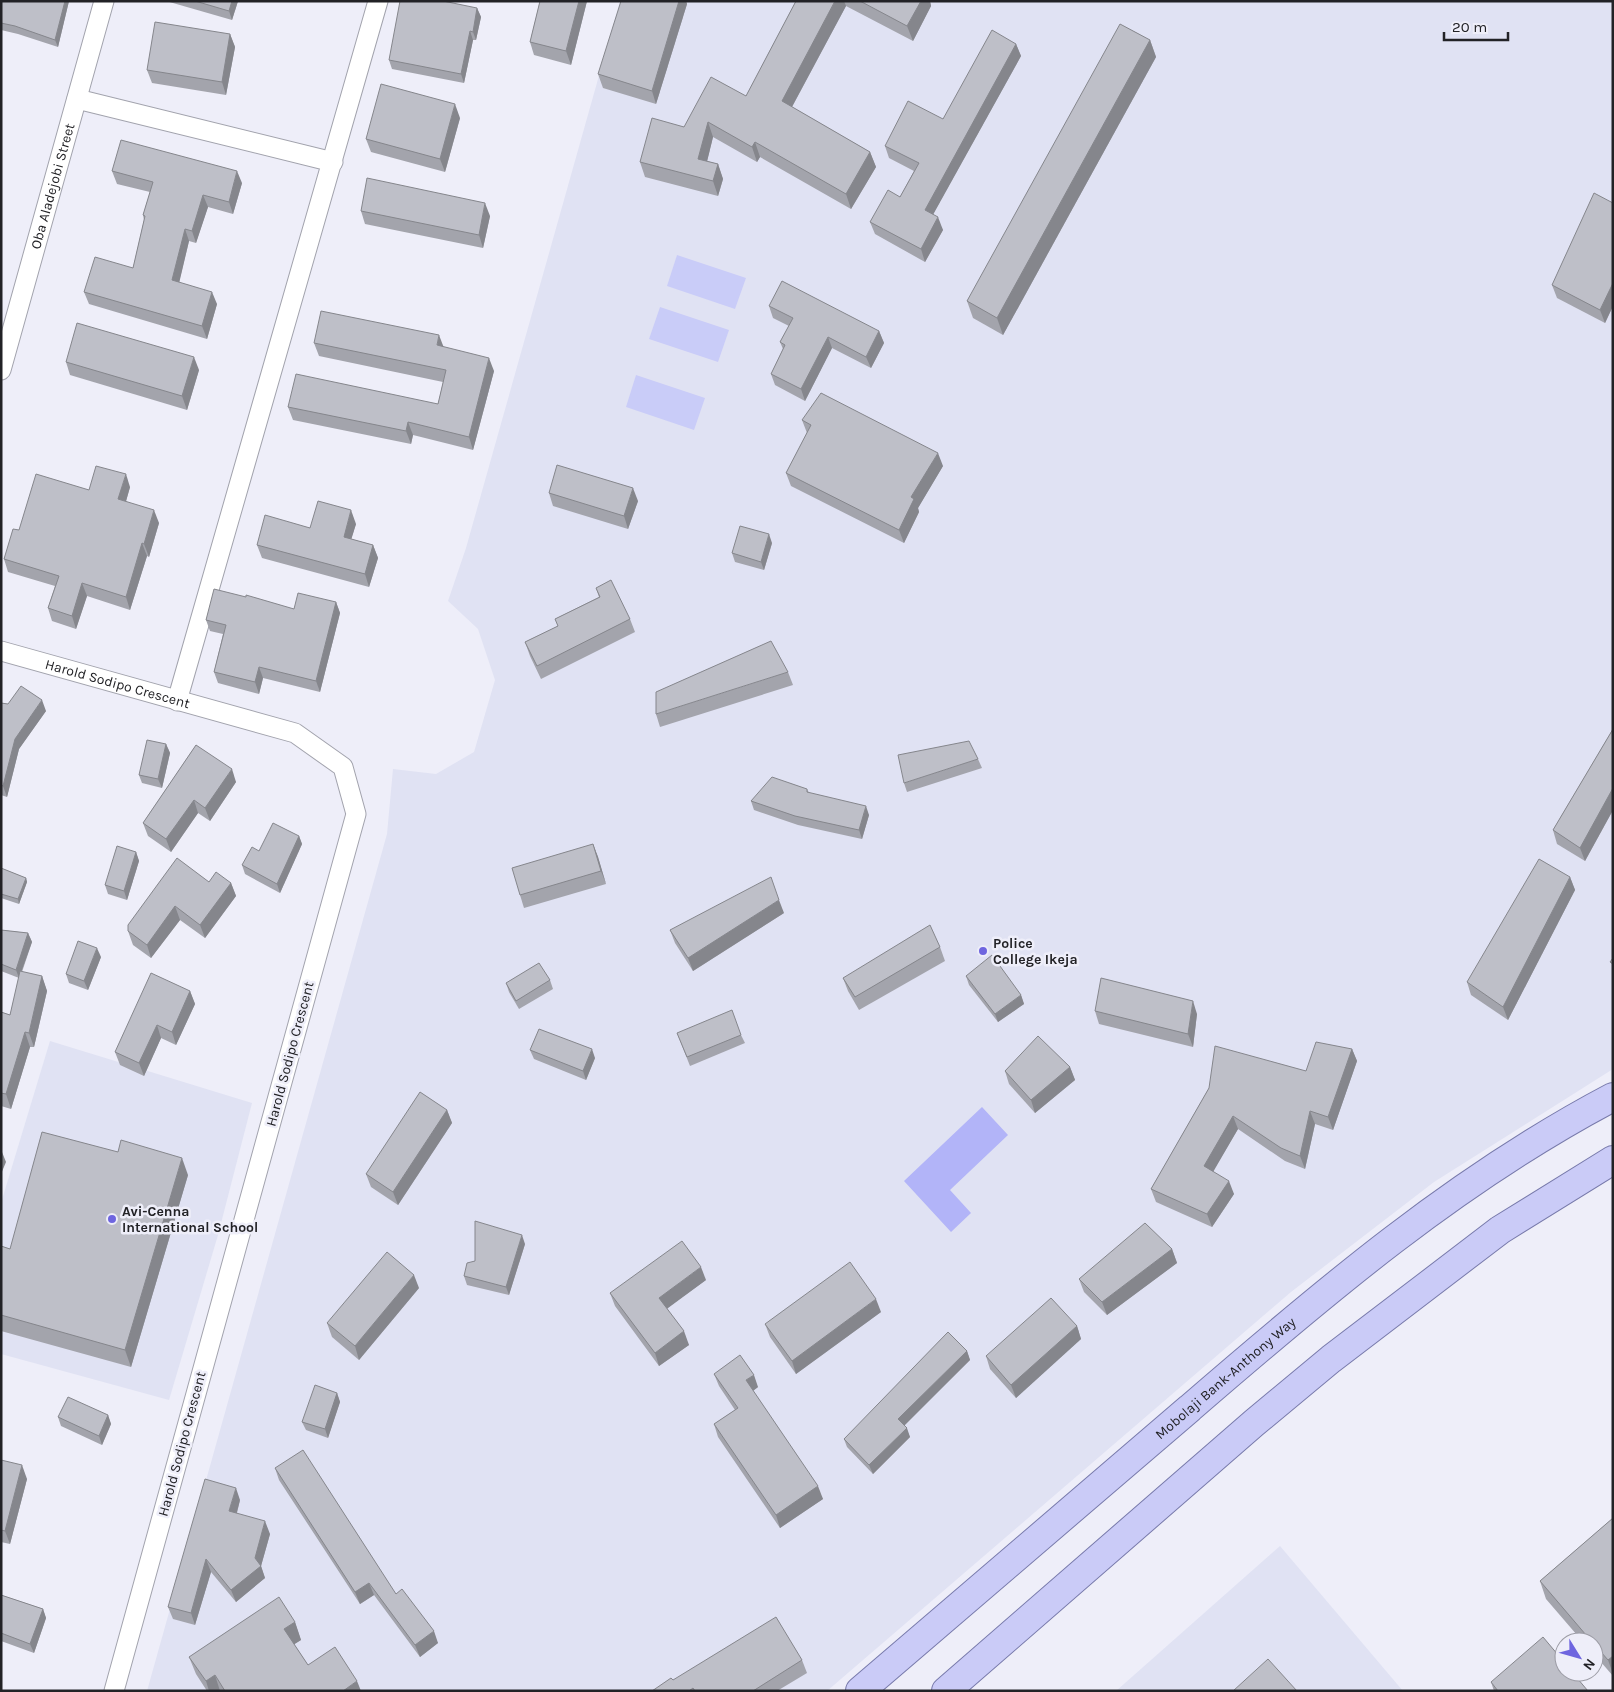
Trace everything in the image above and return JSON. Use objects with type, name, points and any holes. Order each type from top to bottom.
[{"type":"main road","name":"Mobolaji Bank-Anthony Way","points":[[860,1691],[1233,1370],[1380,1248],[1443,1202],[1527,1146],[1613,1097]]},
{"type":"main road","points":[[946,1691],[1254,1423],[1331,1359],[1500,1230],[1613,1160]]},
{"type":"street","name":"Oba Aladejobi Street","points":[[1,370],[104,1]]},
{"type":"street","points":[[177,701],[378,1]]},
{"type":"street","points":[[76,99],[332,162]]},
{"type":"street","name":"Harold Sodipo Crescent","points":[[1,651],[294,733],[343,767],[356,814],[114,1691]]},
{"type":"shaded area","name":"Police College Ikeja","points":[[620,1],[1613,1],[1613,1069],[1434,1182],[1291,1292],[827,1691],[147,1691],[387,834],[393,769],[436,774],[474,752],[495,680],[478,629],[448,601],[466,548]]},
{"type":"shaded area","points":[[677,255],[746,278],[735,309],[667,286]]},
{"type":"shaded area","points":[[660,307],[729,330],[718,362],[649,339]]},
{"type":"shaded area","points":[[636,375],[705,398],[694,430],[626,407]]},
{"type":"shaded area","name":"Avi-Cenna International School","points":[[50,1041],[252,1103],[218,1235],[169,1400],[1,1354],[1,1203]]},
{"type":"shaded area","points":[[982,1107],[1008,1135],[950,1190],[971,1213],[951,1232],[904,1181]]},
{"type":"shaded area","points":[[1280,1546],[1403,1691],[1116,1691]]},
{"type":"building","points":[[1,1],[65,1],[55,40],[1,23]]},
{"type":"building","points":[[195,1],[232,1],[229,11]]},
{"type":"building","points":[[400,1],[443,1],[477,8],[473,32],[470,31],[461,74],[389,60]]},
{"type":"building","points":[[540,1],[579,1],[566,51],[530,42]]},
{"type":"building","points":[[621,1],[679,1],[652,91],[598,74]]},
{"type":"building","points":[[796,1],[835,1],[782,101],[870,152],[846,194],[755,142],[752,147],[708,122],[698,159],[718,164],[713,181],[640,162],[652,118],[684,127],[711,77],[746,96]]},
{"type":"building","points":[[860,1],[921,1],[907,26]]},
{"type":"building","points":[[155,22],[230,34],[222,82],[147,70]]},
{"type":"building","points":[[1120,24],[1150,40],[997,318],[967,301]]},
{"type":"building","points":[[992,30],[1016,44],[925,210],[938,217],[921,249],[870,222],[888,190],[900,197],[919,163],[885,146],[908,101],[943,119]]},
{"type":"building","points":[[381,84],[455,104],[440,159],[366,139]]},
{"type":"building","points":[[121,140],[237,171],[229,202],[203,195],[192,231],[185,229],[172,280],[212,292],[202,326],[84,292],[95,257],[133,268],[145,216],[143,215],[153,182],[112,171]]},
{"type":"building","points":[[367,178],[485,203],[479,235],[361,211]]},
{"type":"building","points":[[1594,193],[1613,203],[1613,283],[1600,310],[1552,285]]},
{"type":"building","points":[[782,281],[879,331],[866,357],[828,337],[801,389],[771,374],[785,345],[780,342],[793,318],[769,306]]},
{"type":"building","points":[[321,311],[439,335],[437,345],[489,358],[469,437],[408,422],[406,431],[288,407],[296,374],[438,404],[446,370],[314,343]]},
{"type":"building","points":[[77,323],[194,357],[182,396],[66,362]]},
{"type":"building","points":[[821,393],[938,453],[911,497],[914,499],[899,530],[786,473],[811,425],[802,420]]},
{"type":"building","points":[[557,465],[633,488],[624,516],[549,493]]},
{"type":"building","points":[[96,466],[126,474],[118,499],[154,510],[126,597],[82,583],[72,616],[48,608],[59,576],[4,559],[13,529],[19,530],[36,474],[89,490]]},
{"type":"building","points":[[318,501],[351,510],[344,537],[373,545],[365,574],[257,545],[265,515],[310,528]]},
{"type":"building","points":[[740,526],[769,534],[761,562],[732,553]]},
{"type":"building","points":[[611,580],[630,619],[537,666],[525,642],[558,626],[555,619],[600,597],[596,588]]},
{"type":"building","points":[[214,589],[246,597],[246,595],[294,609],[298,593],[336,602],[316,681],[259,667],[255,682],[214,672],[226,625],[206,620]]},
{"type":"building","points":[[771,641],[788,672],[656,714],[656,692]]},
{"type":"building","points":[[21,686],[42,700],[15,739],[3,786],[1,785],[1,703],[8,704]]},
{"type":"building","points":[[1613,729],[1613,788],[1580,848],[1553,830]]},
{"type":"building","points":[[147,740],[166,744],[158,779],[139,775]]},
{"type":"building","points":[[969,741],[978,759],[904,783],[898,755]]},
{"type":"building","points":[[196,745],[232,769],[205,808],[194,800],[166,839],[143,823]]},
{"type":"building","points":[[772,777],[807,789],[807,792],[866,806],[859,830],[795,816],[751,801]]},
{"type":"building","points":[[273,823],[299,836],[277,884],[242,865],[252,847],[259,851]]},
{"type":"building","points":[[593,844],[601,871],[520,895],[512,868]]},
{"type":"building","points":[[117,846],[136,852],[124,891],[105,885]]},
{"type":"building","points":[[177,858],[209,882],[216,872],[231,883],[200,925],[175,906],[147,945],[128,931],[128,925]]},
{"type":"building","points":[[1539,859],[1570,877],[1503,1007],[1467,982]]},
{"type":"building","points":[[1,868],[26,878],[18,899],[1,894]]},
{"type":"building","points":[[771,877],[779,900],[688,958],[670,930]]},
{"type":"building","points":[[930,925],[940,947],[855,997],[843,978]]},
{"type":"building","points":[[1,930],[28,933],[16,970],[1,964]]},
{"type":"building","points":[[78,941],[97,948],[84,981],[66,974]]},
{"type":"building","points":[[992,955],[1021,995],[995,1014],[966,976]]},
{"type":"building","points":[[539,963],[550,980],[516,1001],[506,983]]},
{"type":"building","points":[[20,971],[42,976],[29,1033],[25,1032],[6,1094],[1,1093],[1,1012],[10,1015]]},
{"type":"building","points":[[151,973],[190,991],[172,1032],[157,1025],[139,1063],[115,1052]]},
{"type":"building","points":[[1101,978],[1193,1001],[1188,1034],[1095,1011]]},
{"type":"building","points":[[732,1010],[741,1035],[687,1057],[677,1033]]},
{"type":"building","points":[[539,1029],[592,1049],[583,1071],[530,1050]]},
{"type":"building","points":[[1038,1036],[1070,1067],[1031,1100],[1005,1071]]},
{"type":"building","points":[[1316,1042],[1352,1049],[1328,1117],[1310,1111],[1300,1156],[1281,1148],[1233,1116],[1204,1166],[1229,1181],[1207,1214],[1151,1189],[1209,1088],[1215,1046],[1306,1071]]},
{"type":"building","points":[[420,1092],[447,1110],[393,1192],[366,1174]]},
{"type":"building","points":[[42,1132],[118,1152],[121,1140],[182,1158],[125,1350],[1,1315],[1,1246],[10,1249]]},
{"type":"building","points":[[475,1221],[522,1235],[506,1287],[464,1276],[467,1263],[475,1261]]},
{"type":"building","points":[[1145,1223],[1172,1249],[1102,1302],[1079,1279]]},
{"type":"building","points":[[682,1241],[701,1267],[659,1298],[684,1331],[655,1353],[610,1293]]},
{"type":"building","points":[[387,1252],[414,1275],[355,1346],[327,1323]]},
{"type":"building","points":[[850,1262],[876,1299],[792,1361],[765,1324]]},
{"type":"building","points":[[1051,1298],[1077,1326],[1011,1385],[986,1356]]},
{"type":"building","points":[[948,1332],[967,1351],[898,1419],[907,1428],[869,1465],[844,1439]]},
{"type":"building","points":[[740,1355],[754,1375],[746,1380],[818,1486],[776,1515],[714,1424],[738,1408],[714,1374]]},
{"type":"building","points":[[315,1385],[337,1393],[325,1429],[302,1422]]},
{"type":"building","points":[[68,1397],[108,1415],[99,1436],[58,1417]]},
{"type":"building","points":[[303,1450],[396,1594],[402,1589],[434,1631],[415,1645],[369,1583],[355,1592],[275,1468]]},
{"type":"building","points":[[1,1460],[22,1465],[5,1531],[1,1530]]},
{"type":"building","points":[[205,1479],[236,1488],[229,1511],[265,1521],[255,1558],[261,1566],[231,1590],[206,1559],[191,1613],[168,1607]]},
{"type":"building","points":[[1613,1518],[1613,1656],[1608,1660],[1604,1655],[1604,1632],[1583,1632],[1540,1581]]},
{"type":"building","points":[[1,1595],[43,1609],[30,1644],[1,1633]]},
{"type":"building","points":[[279,1597],[295,1622],[284,1629],[308,1665],[335,1647],[357,1681],[343,1691],[225,1691],[215,1675],[206,1681],[189,1657]]},
{"type":"building","points":[[776,1617],[802,1660],[753,1691],[695,1691],[693,1688],[689,1691],[652,1691],[671,1678],[673,1680]]},
{"type":"building","points":[[1543,1637],[1554,1650],[1554,1682],[1580,1682],[1588,1691],[1498,1691],[1491,1682]]},
{"type":"building","points":[[1268,1659],[1297,1691],[1233,1691]]},
{"type":"place","name":"Police College Ikeja","points":[[983,951]]},
{"type":"place","name":"Avi-Cenna International School","points":[[112,1219]]}]
